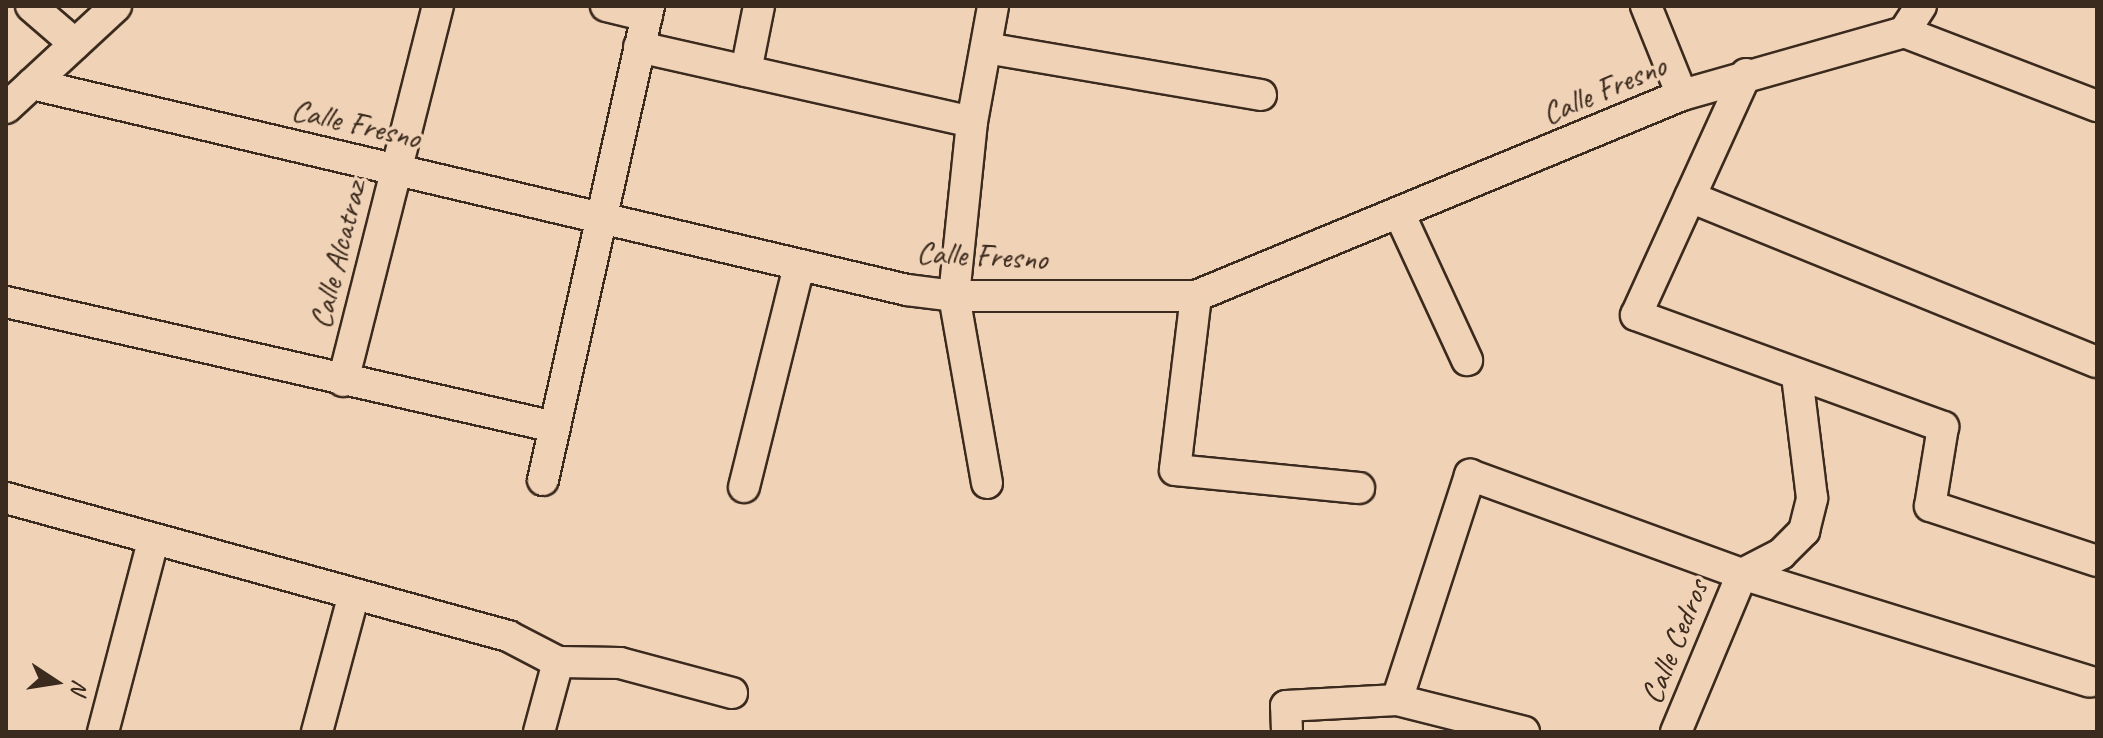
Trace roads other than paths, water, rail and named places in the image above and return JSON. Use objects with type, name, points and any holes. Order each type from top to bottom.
[{"type":"street","points":[[31,6],[75,44]]},
{"type":"street","points":[[6,108],[116,6]]},
{"type":"street","name":"Calle Alcatraz","points":[[343,381],[438,6]]},
{"type":"street","points":[[543,480],[648,11],[606,6]]},
{"type":"street","points":[[746,71],[759,6]]},
{"type":"street","points":[[987,483],[954,296],[972,122],[993,6]]},
{"type":"street","points":[[1646,6],[1682,95]]},
{"type":"street","points":[[1921,6],[1904,32],[2097,106]]},
{"type":"street","name":"Calle Fresno","points":[[32,84],[799,267],[954,296],[1196,296],[1400,215],[1682,95],[1746,74],[1904,32]]},
{"type":"street","points":[[639,47],[972,122]]},
{"type":"street","points":[[986,48],[1261,95]]},
{"type":"street","points":[[1746,74],[1636,315],[1943,427],[1930,506],[2097,561]]},
{"type":"street","points":[[1690,197],[2097,362]]},
{"type":"street","points":[[1400,215],[1467,360]]},
{"type":"street","points":[[744,487],[799,267]]},
{"type":"street","points":[[1196,296],[1175,470],[1359,488]]},
{"type":"street","points":[[6,302],[555,427]]},
{"type":"street","name":"Calle Cedros","points":[[1676,732],[1742,574],[1781,554],[1804,531],[1812,498],[1797,376]]},
{"type":"street","points":[[1397,700],[1470,475],[1742,574],[2090,682]]},
{"type":"street","points":[[6,498],[153,542],[508,636],[558,662],[620,663],[732,693]]},
{"type":"street","points":[[103,732],[153,542]]},
{"type":"street","points":[[317,732],[354,594]]},
{"type":"street","points":[[539,732],[558,662]]},
{"type":"street","points":[[1287,732],[1286,706],[1397,700],[1492,728],[1524,732]]}]
